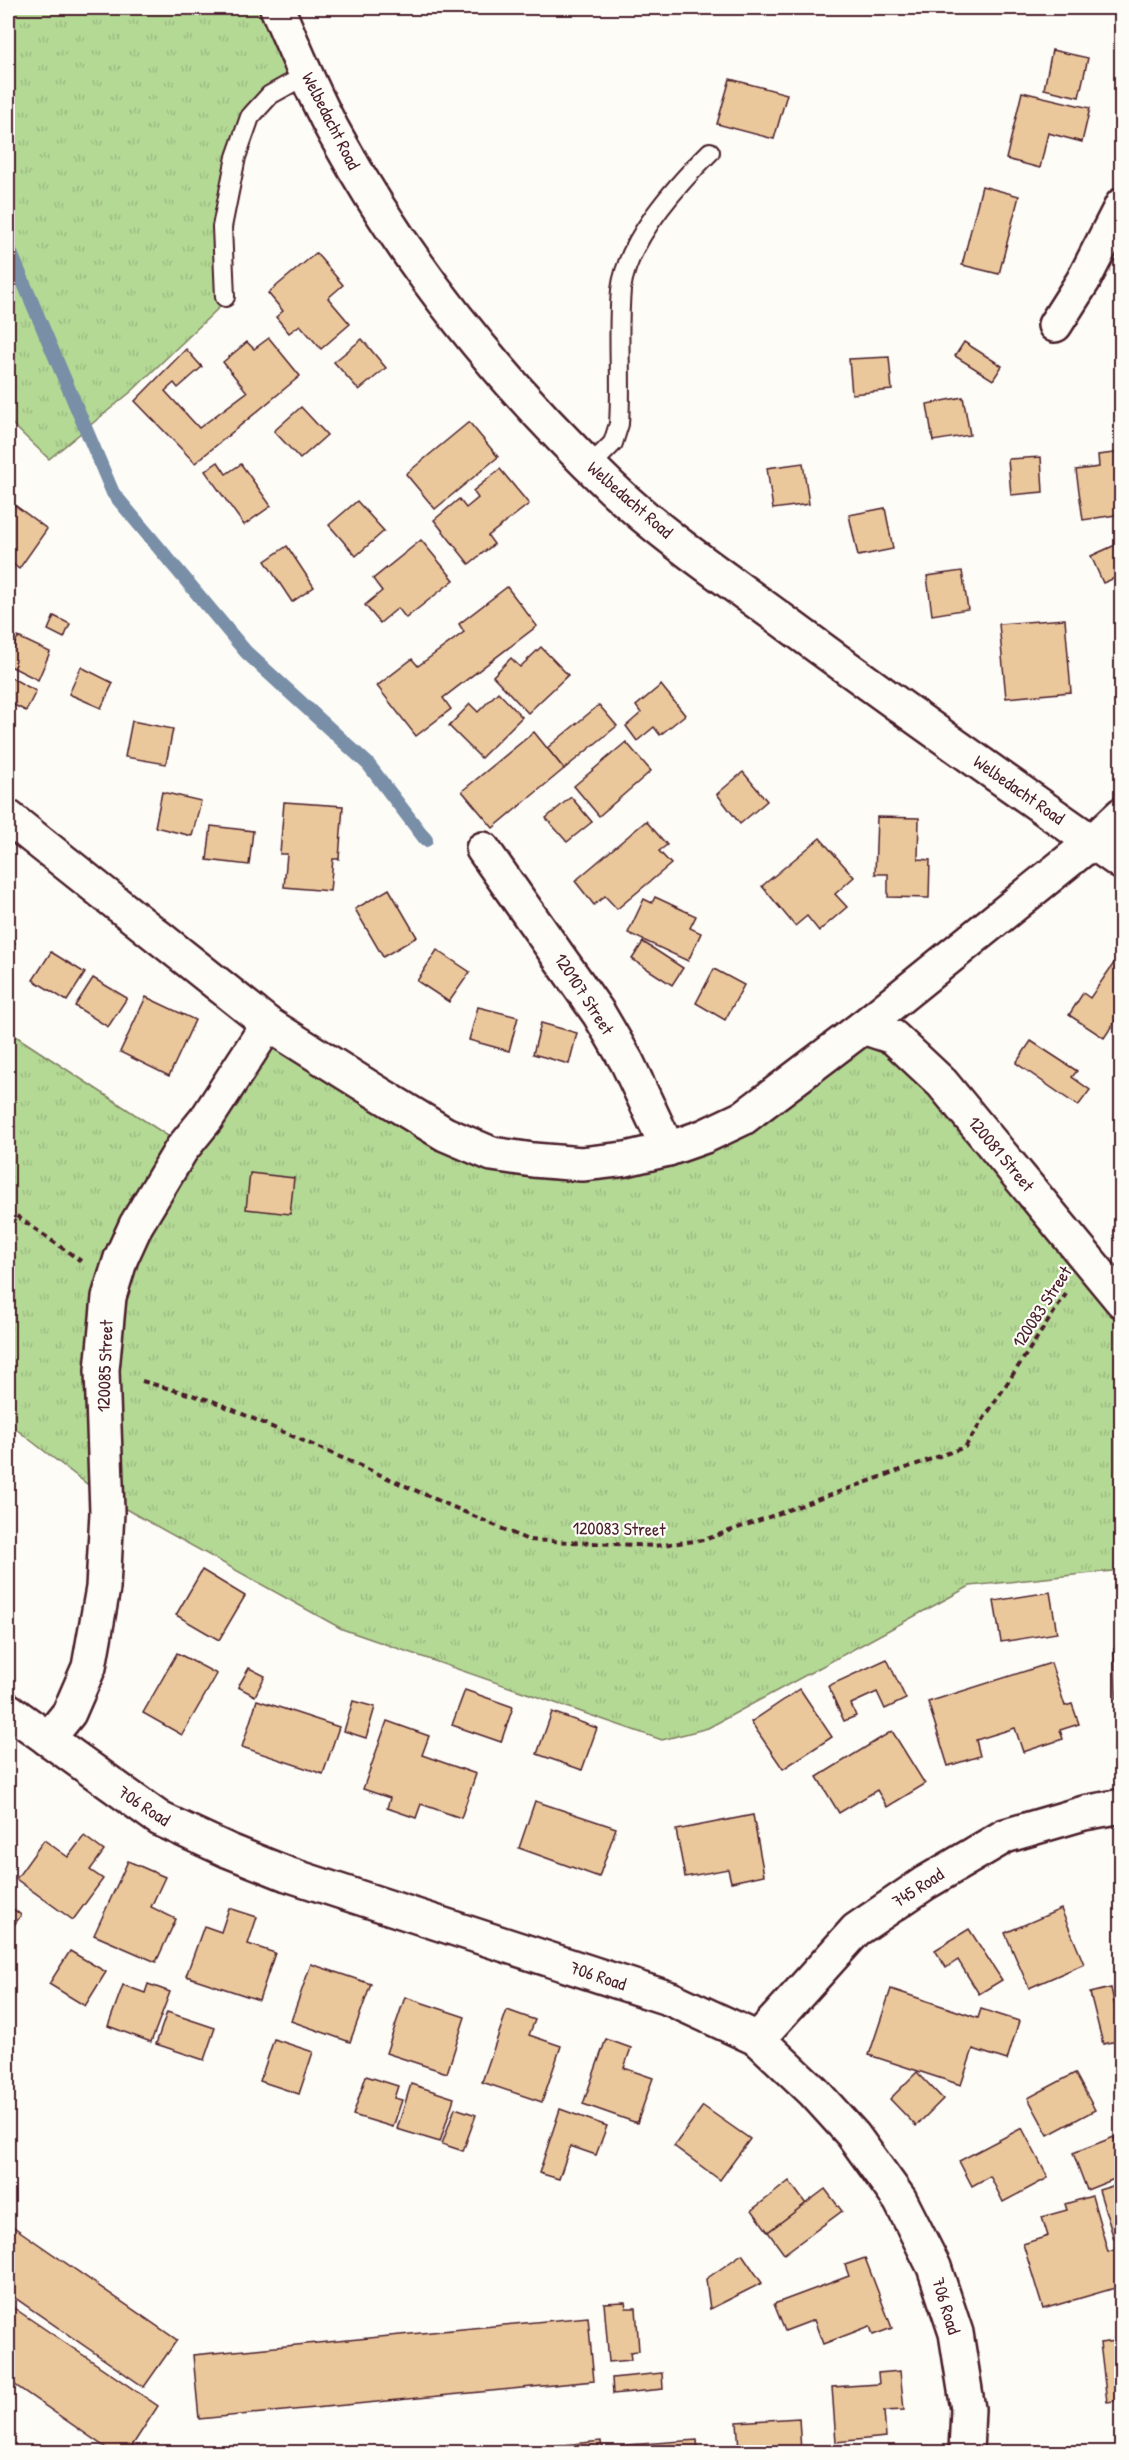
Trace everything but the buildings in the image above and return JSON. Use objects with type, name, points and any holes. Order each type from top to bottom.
[{"type":"street","name":"Welbedacht Road","points":[[278,8],[306,75],[335,135],[380,211],[465,329],[517,392],[590,466],[630,503],[734,584],[1122,863]]},
{"type":"street","points":[[1055,325],[1083,281],[1122,205]]},
{"type":"street","points":[[8,818],[268,1024],[445,1134],[492,1154],[582,1164],[626,1159],[668,1149],[705,1136],[743,1118],[863,1027],[1092,842],[1122,814]]},
{"type":"street","name":"120107 Street","points":[[483,849],[599,1014],[627,1062],[668,1149]]},
{"type":"street","name":"120085 Street","points":[[48,1739],[69,1713],[89,1667],[103,1588],[107,1512],[102,1370],[105,1330],[113,1284],[121,1258],[136,1225],[181,1150],[207,1118],[268,1024]]},
{"type":"street","name":"120081 Street","points":[[863,1027],[893,1037],[942,1083],[1122,1301]]},
{"type":"street","name":"706 Road","points":[[8,1710],[160,1819],[227,1850],[287,1874],[671,2000],[758,2039],[813,2091],[853,2135],[900,2200],[934,2267],[956,2332],[968,2409],[966,2452]]},
{"type":"street","name":"745 Road","points":[[758,2039],[856,1930],[925,1882],[1005,1836],[1084,1813],[1122,1806]]},
{"type":"lane","points":[[225,297],[222,227],[236,157],[250,117],[270,95],[306,75]]},
{"type":"lane","points":[[590,466],[613,443],[619,424],[622,287],[635,247],[680,183],[710,152]]},
{"type":"path","points":[[8,1210],[113,1284]]},
{"type":"path","name":"120083 Street","points":[[102,1370],[213,1401],[528,1540],[654,1546],[704,1540],[965,1447],[1088,1261]]},
{"type":"green space","points":[[8,8],[286,8],[305,76],[253,115],[229,220],[230,297],[132,391],[49,459],[8,420]]},
{"type":"green space","points":[[266,1023],[496,1158],[672,1151],[862,1026],[891,1038],[1121,1304],[1121,1570],[970,1586],[708,1728],[662,1740],[342,1629],[104,1497],[8,1423],[8,1031],[180,1144]]},
{"type":"waterway","points":[[8,246],[113,493],[246,652],[368,764],[426,840]]}]
